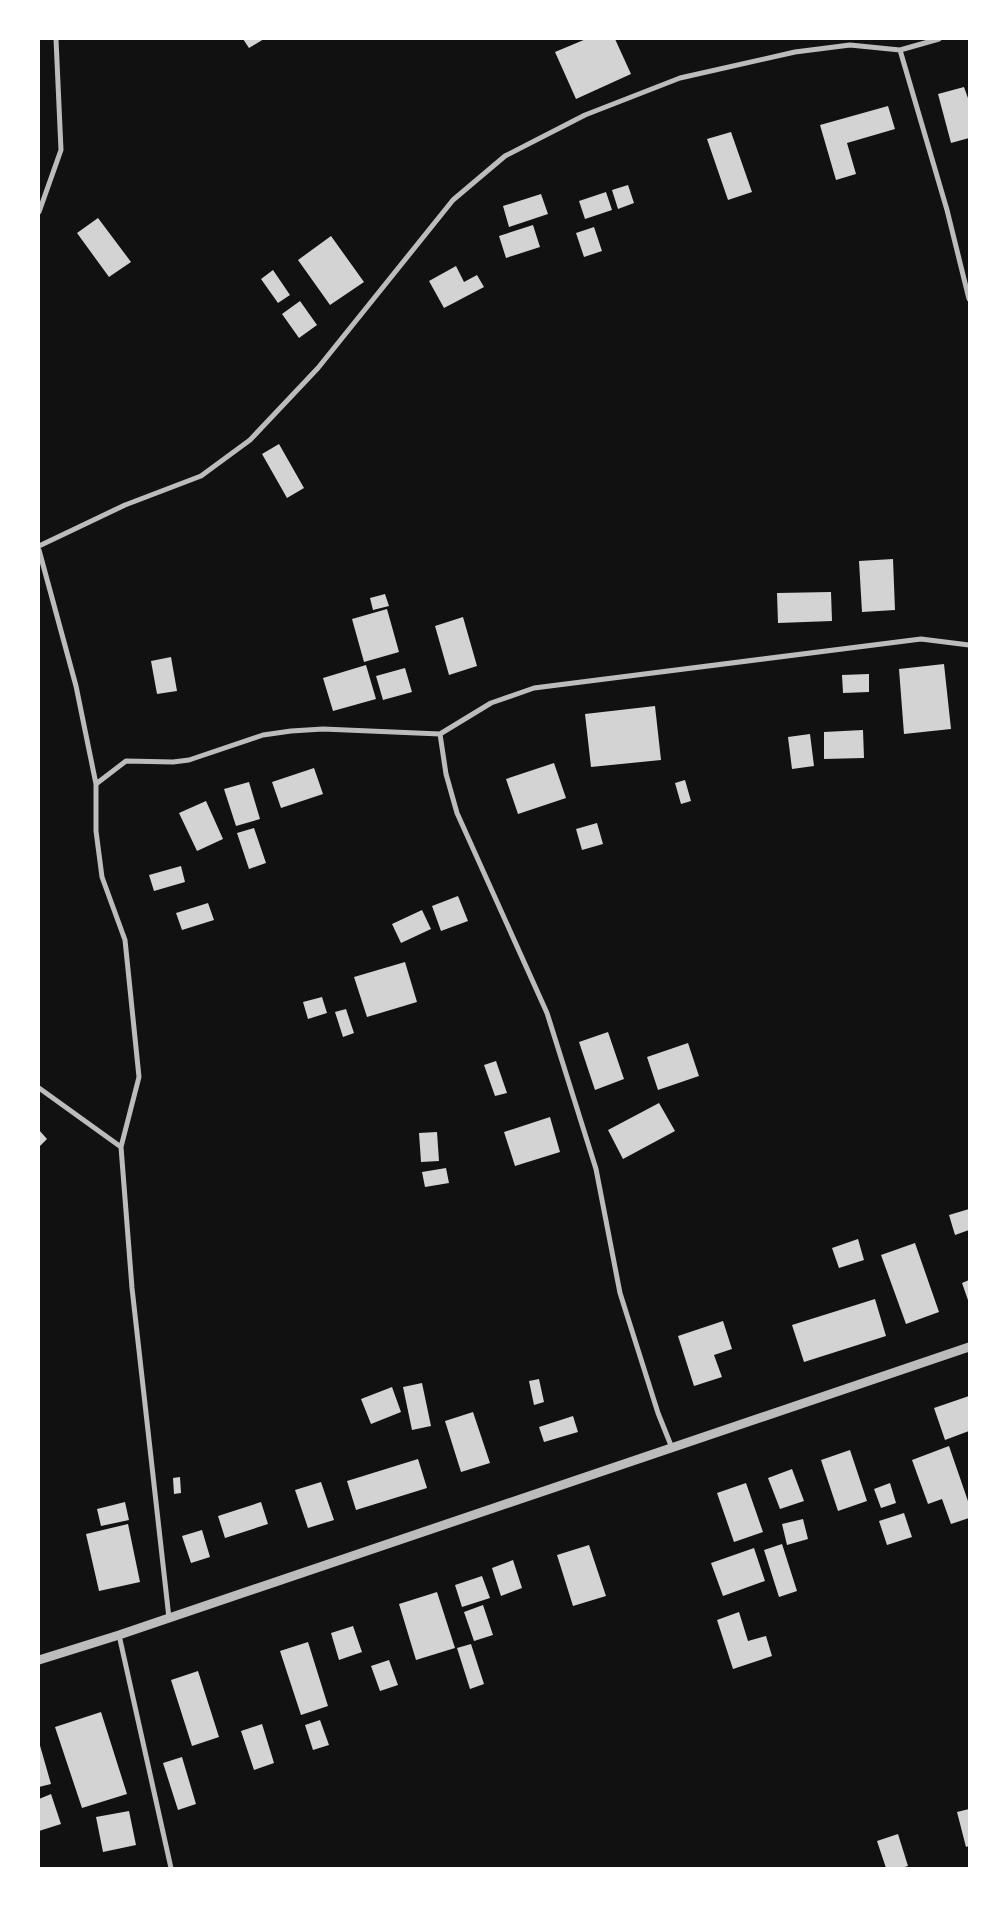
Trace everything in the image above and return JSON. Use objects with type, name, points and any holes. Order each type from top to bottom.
[{"type":"street","points":[[39,212],[61,150],[56,39]]},
{"type":"street","points":[[39,546],[125,504],[201,476],[250,440],[318,368],[453,200],[504,156],[585,115],[680,78],[795,52],[850,45],[900,50],[939,39]]},
{"type":"street","points":[[900,50],[947,210],[969,299]]},
{"type":"street","points":[[39,550],[76,686],[96,784],[96,831],[102,878],[125,940],[139,1077],[121,1147],[132,1288],[169,1618]]},
{"type":"street","points":[[96,784],[126,761],[173,762],[189,760],[263,735],[291,731],[332,729],[440,734],[491,703],[534,688],[921,639],[969,645]]},
{"type":"street","points":[[440,734],[446,774],[456,813],[547,1013],[596,1169],[620,1293],[658,1413],[672,1448]]},
{"type":"street","points":[[39,1088],[121,1147]]},
{"type":"street","points":[[39,1660],[119,1635],[969,1347]]},
{"type":"street","points":[[119,1635],[171,1868]]},
{"type":"building","points":[[243,39],[264,39],[249,48]]},
{"type":"building","points":[[586,39],[615,39],[631,74],[576,99],[555,52]]},
{"type":"building","points":[[964,87],[969,101],[969,138],[951,143],[938,94]]},
{"type":"building","points":[[888,106],[895,129],[847,143],[856,174],[836,180],[820,125]]},
{"type":"building","points":[[731,132],[752,192],[728,200],[707,139]]},
{"type":"building","points":[[628,185],[634,203],[618,209],[612,190]]},
{"type":"building","points":[[606,192],[612,210],[585,219],[579,201]]},
{"type":"building","points":[[541,194],[548,214],[509,227],[503,206]]},
{"type":"building","points":[[98,218],[131,262],[109,277],[77,233]]},
{"type":"building","points":[[533,225],[540,247],[506,258],[499,236]]},
{"type":"building","points":[[594,227],[602,251],[584,257],[576,233]]},
{"type":"building","points":[[331,236],[364,282],[330,305],[298,260]]},
{"type":"building","points":[[456,266],[464,282],[477,275],[484,287],[444,308],[429,281]]},
{"type":"building","points":[[273,270],[290,295],[278,303],[261,279]]},
{"type":"building","points":[[300,301],[317,325],[299,338],[282,314]]},
{"type":"building","points":[[279,444],[304,488],[287,498],[262,454]]},
{"type":"building","points":[[893,559],[895,610],[862,612],[859,561]]},
{"type":"building","points":[[831,592],[832,621],[778,623],[777,593]]},
{"type":"building","points":[[385,594],[389,606],[373,610],[370,598]]},
{"type":"building","points":[[387,609],[399,652],[364,662],[352,619]]},
{"type":"building","points":[[463,617],[477,666],[449,675],[435,626]]},
{"type":"building","points":[[171,657],[177,691],[157,694],[151,661]]},
{"type":"building","points":[[944,664],[951,729],[904,734],[899,669]]},
{"type":"building","points":[[366,665],[376,699],[333,711],[323,678]]},
{"type":"building","points":[[405,668],[412,692],[383,700],[376,676]]},
{"type":"building","points":[[869,674],[869,692],[843,693],[842,675]]},
{"type":"building","points":[[655,706],[661,760],[591,767],[585,714]]},
{"type":"building","points":[[863,730],[864,758],[824,759],[824,732]]},
{"type":"building","points":[[810,734],[814,766],[792,769],[788,737]]},
{"type":"building","points":[[554,763],[566,798],[518,814],[506,779]]},
{"type":"building","points":[[314,768],[323,794],[281,808],[272,782]]},
{"type":"building","points":[[685,780],[691,801],[681,804],[675,783]]},
{"type":"building","points":[[249,782],[260,819],[236,826],[224,789]]},
{"type":"building","points":[[206,801],[223,839],[197,851],[179,813]]},
{"type":"building","points":[[597,823],[603,844],[582,850],[576,829]]},
{"type":"building","points":[[254,828],[266,863],[249,869],[237,833]]},
{"type":"building","points":[[181,866],[185,882],[154,891],[149,875]]},
{"type":"building","points":[[458,896],[468,921],[441,931],[432,906]]},
{"type":"building","points":[[208,903],[214,920],[182,930],[176,913]]},
{"type":"building","points":[[422,910],[431,929],[401,943],[392,924]]},
{"type":"building","points":[[405,962],[417,1002],[367,1017],[354,977]]},
{"type":"building","points":[[322,997],[327,1013],[308,1019],[303,1002]]},
{"type":"building","points":[[346,1009],[354,1033],[343,1037],[335,1012]]},
{"type":"building","points":[[608,1032],[624,1079],[595,1090],[579,1042]]},
{"type":"building","points":[[688,1043],[699,1076],[658,1090],[647,1057]]},
{"type":"building","points":[[496,1061],[507,1093],[495,1096],[484,1065]]},
{"type":"building","points":[[659,1103],[675,1131],[623,1159],[608,1130]]},
{"type":"building","points":[[550,1117],[560,1152],[515,1166],[504,1132]]},
{"type":"building","points":[[39,1130],[47,1139],[39,1147]]},
{"type":"building","points":[[437,1132],[439,1161],[421,1162],[419,1133]]},
{"type":"building","points":[[446,1168],[449,1183],[425,1187],[422,1172]]},
{"type":"building","points":[[969,1209],[969,1230],[955,1235],[949,1215]]},
{"type":"building","points":[[858,1239],[864,1260],[839,1268],[832,1248]]},
{"type":"building","points":[[915,1243],[939,1312],[906,1324],[881,1255]]},
{"type":"building","points":[[969,1280],[969,1303],[962,1283]]},
{"type":"building","points":[[875,1299],[886,1336],[804,1362],[792,1325]]},
{"type":"building","points":[[723,1321],[732,1349],[714,1355],[722,1377],[694,1386],[678,1336]]},
{"type":"building","points":[[539,1379],[544,1402],[534,1405],[529,1381]]},
{"type":"building","points":[[422,1383],[431,1426],[412,1430],[403,1387]]},
{"type":"building","points":[[392,1387],[401,1412],[371,1424],[361,1399]]},
{"type":"building","points":[[969,1396],[969,1431],[945,1440],[934,1408]]},
{"type":"building","points":[[473,1412],[490,1463],[461,1472],[445,1421]]},
{"type":"building","points":[[573,1416],[578,1432],[544,1442],[539,1427]]},
{"type":"building","points":[[949,1446],[969,1504],[969,1518],[951,1524],[942,1499],[928,1504],[912,1460]]},
{"type":"building","points":[[850,1450],[867,1501],[838,1511],[821,1460]]},
{"type":"building","points":[[418,1459],[427,1488],[356,1510],[347,1481]]},
{"type":"building","points":[[792,1469],[804,1501],[780,1509],[768,1478]]},
{"type":"building","points":[[180,1477],[181,1493],[174,1494],[173,1478]]},
{"type":"building","points":[[321,1482],[334,1520],[308,1528],[295,1490]]},
{"type":"building","points":[[746,1483],[763,1532],[734,1542],[717,1493]]},
{"type":"building","points":[[890,1483],[896,1503],[881,1508],[874,1489]]},
{"type":"building","points":[[125,1502],[129,1520],[101,1526],[97,1509]]},
{"type":"building","points":[[261,1502],[268,1524],[225,1538],[218,1516]]},
{"type":"building","points":[[904,1513],[912,1537],[887,1545],[879,1521]]},
{"type":"building","points":[[803,1519],[808,1539],[787,1545],[782,1524]]},
{"type":"building","points":[[128,1524],[140,1582],[99,1591],[86,1534]]},
{"type":"building","points":[[202,1530],[210,1557],[191,1563],[182,1536]]},
{"type":"building","points":[[782,1544],[797,1591],[779,1597],[764,1550]]},
{"type":"building","points":[[589,1545],[606,1596],[573,1606],[557,1555]]},
{"type":"building","points":[[754,1548],[765,1581],[723,1596],[711,1563]]},
{"type":"building","points":[[513,1560],[522,1588],[501,1596],[492,1568]]},
{"type":"building","points":[[482,1576],[490,1598],[462,1607],[455,1585]]},
{"type":"building","points":[[437,1592],[455,1648],[416,1660],[399,1604]]},
{"type":"building","points":[[483,1605],[493,1635],[474,1641],[464,1612]]},
{"type":"building","points":[[739,1612],[748,1641],[766,1636],[772,1656],[733,1669],[717,1620]]},
{"type":"building","points":[[353,1626],[362,1652],[339,1660],[331,1633]]},
{"type":"building","points":[[308,1642],[328,1706],[301,1715],[280,1651]]},
{"type":"building","points":[[471,1644],[484,1684],[470,1689],[457,1648]]},
{"type":"building","points":[[389,1660],[398,1685],[380,1691],[371,1666]]},
{"type":"building","points":[[198,1671],[219,1737],[192,1746],[171,1680]]},
{"type":"building","points":[[101,1712],[127,1794],[82,1808],[55,1727]]},
{"type":"building","points":[[320,1720],[329,1745],[313,1750],[305,1725]]},
{"type":"building","points":[[262,1724],[274,1763],[254,1770],[241,1731]]},
{"type":"building","points":[[39,1742],[51,1784],[39,1787]]},
{"type":"building","points":[[182,1757],[196,1804],[178,1810],[163,1763]]},
{"type":"building","points":[[51,1794],[61,1824],[39,1831],[39,1799]]},
{"type":"building","points":[[969,1809],[969,1846],[966,1847],[957,1812]]},
{"type":"building","points":[[129,1811],[136,1845],[103,1852],[96,1817]]},
{"type":"building","points":[[898,1834],[908,1866],[886,1868],[877,1841]]}]
